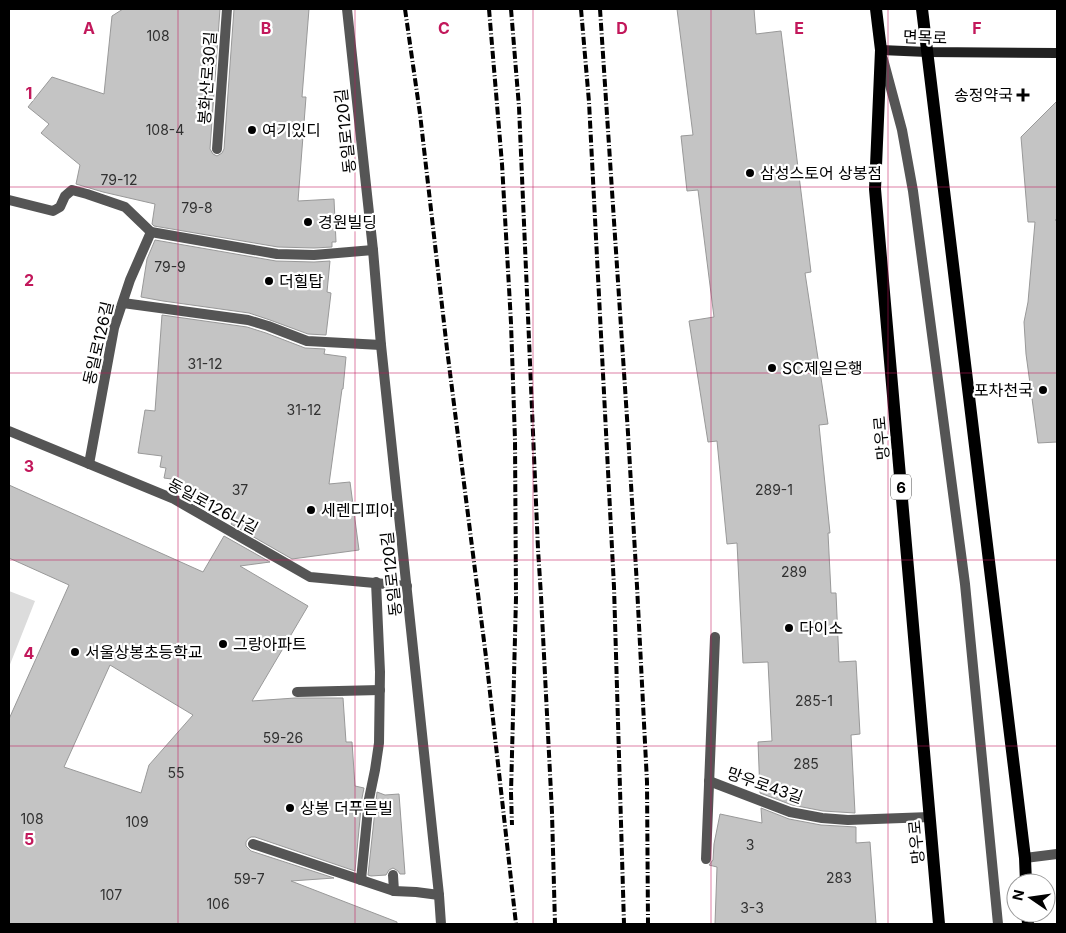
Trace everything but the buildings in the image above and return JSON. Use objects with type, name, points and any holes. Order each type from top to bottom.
[{"type":"main road","name":"망우로","points":[[876,9],[881,50],[875,189],[939,924]]},
{"type":"main road","points":[[922,9],[1026,873]]},
{"type":"main road","name":"면목로","points":[[881,50],[1057,53]]},
{"type":"street","name":"봉화산로30길","points":[[217,149],[227,9]]},
{"type":"street","name":"동일로120길","points":[[347,9],[441,924]]},
{"type":"street","points":[[881,50],[902,130],[913,191],[964,584],[998,924]]},
{"type":"street","points":[[9,200],[54,211],[60,207],[65,196],[70,191],[80,192],[125,207],[151,232],[277,254],[314,255],[373,250]]},
{"type":"street","name":"동일로126길","points":[[89,464],[114,328],[130,280],[151,232]]},
{"type":"street","points":[[123,303],[248,320],[306,341],[381,345]]},
{"type":"street","name":"동일로126나길","points":[[9,431],[174,499],[310,577],[407,586]]},
{"type":"street","name":"동일로120길","points":[[361,880],[369,799],[376,770],[379,743],[380,690],[376,582]]},
{"type":"street","name":"망우로43길","points":[[706,858],[715,637]]},
{"type":"street","points":[[297,692],[380,690]]},
{"type":"street","name":"망우로43길","points":[[709,781],[790,812],[822,818],[848,820],[930,817]]},
{"type":"street","points":[[253,844],[394,891],[439,895]]},
{"type":"street","points":[[1025,858],[1057,854]]},
{"type":"street","points":[[393,875],[394,891]]},
{"type":"shaded area","points":[[9,591],[35,601],[9,667]]},
{"type":"railway","points":[[405,9],[420,114],[447,349],[486,657],[516,924]]},
{"type":"railway","points":[[489,9],[502,164],[511,323],[515,440],[516,598],[511,793],[512,825]]},
{"type":"railway","points":[[511,9],[519,107],[538,549],[552,813],[555,924]]},
{"type":"railway","points":[[581,9],[589,102],[614,587],[624,924]]},
{"type":"railway","points":[[600,9],[637,586],[647,782],[648,924]]},
{"type":"place","name":"송정약국","points":[[1023,95]]},
{"type":"place","name":"여기있디","points":[[252,130]]},
{"type":"place","name":"삼성스토어 상봉점","points":[[750,173]]},
{"type":"place","name":"경원빌딩","points":[[308,222]]},
{"type":"place","name":"더힐탑","points":[[269,281]]},
{"type":"place","name":"SC제일은행","points":[[772,368]]},
{"type":"place","name":"포차천국","points":[[1043,390]]},
{"type":"place","name":"세렌디피아","points":[[311,510]]},
{"type":"place","name":"다이소","points":[[789,628]]},
{"type":"place","name":"그랑아파트","points":[[223,644]]},
{"type":"place","name":"서울상봉초등학교","points":[[75,652]]},
{"type":"place","name":"상봉 더푸른빌","points":[[290,808]]}]
